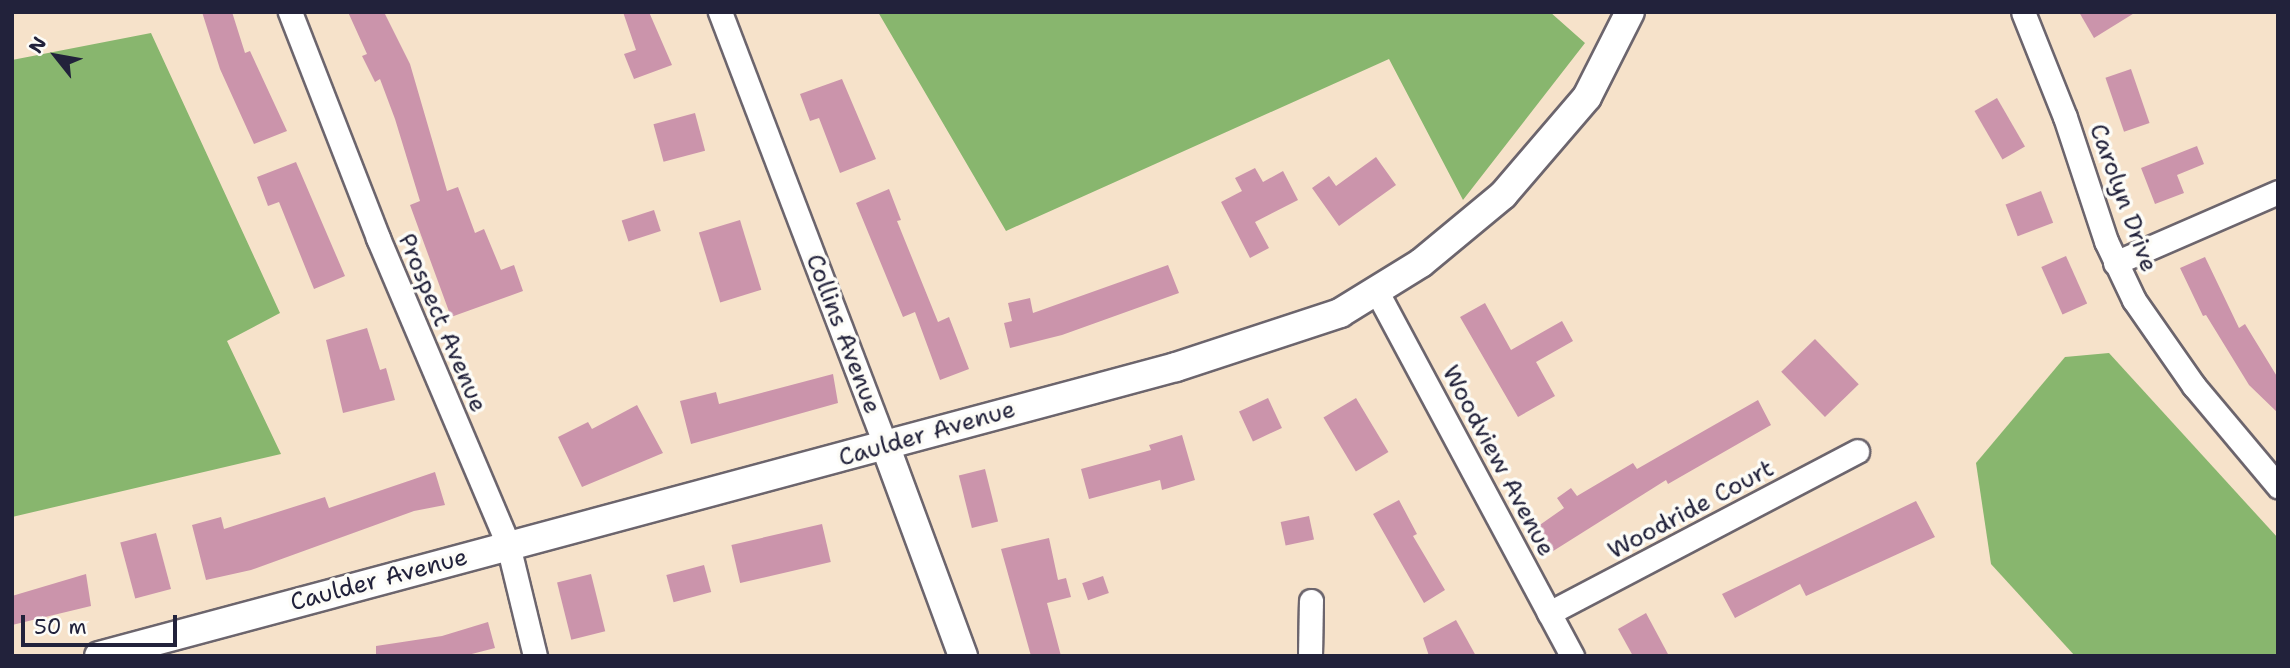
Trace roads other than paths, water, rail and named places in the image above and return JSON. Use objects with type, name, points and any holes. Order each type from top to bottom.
[{"type":"street","name":"Prospect Avenue","points":[[290,12],[383,251],[508,545],[535,656]]},
{"type":"street","name":"Collins Avenue","points":[[720,12],[886,444],[962,656]]},
{"type":"street","name":"Caulder Avenue","points":[[99,656],[173,646],[508,545],[1258,343],[1339,313],[1377,292],[1464,231],[1552,143],[1601,74],[1630,12]]},
{"type":"street","name":"Carolyn Drive","points":[[2024,12],[2066,117],[2115,263],[2156,336],[2278,485]]},
{"type":"street","points":[[2115,263],[2278,192]]},
{"type":"street","name":"Woodview Avenue","points":[[1377,292],[1572,656]]},
{"type":"street","name":"Woodride Court","points":[[1549,613],[1857,451]]},
{"type":"street","points":[[1310,656],[1311,601]]}]
